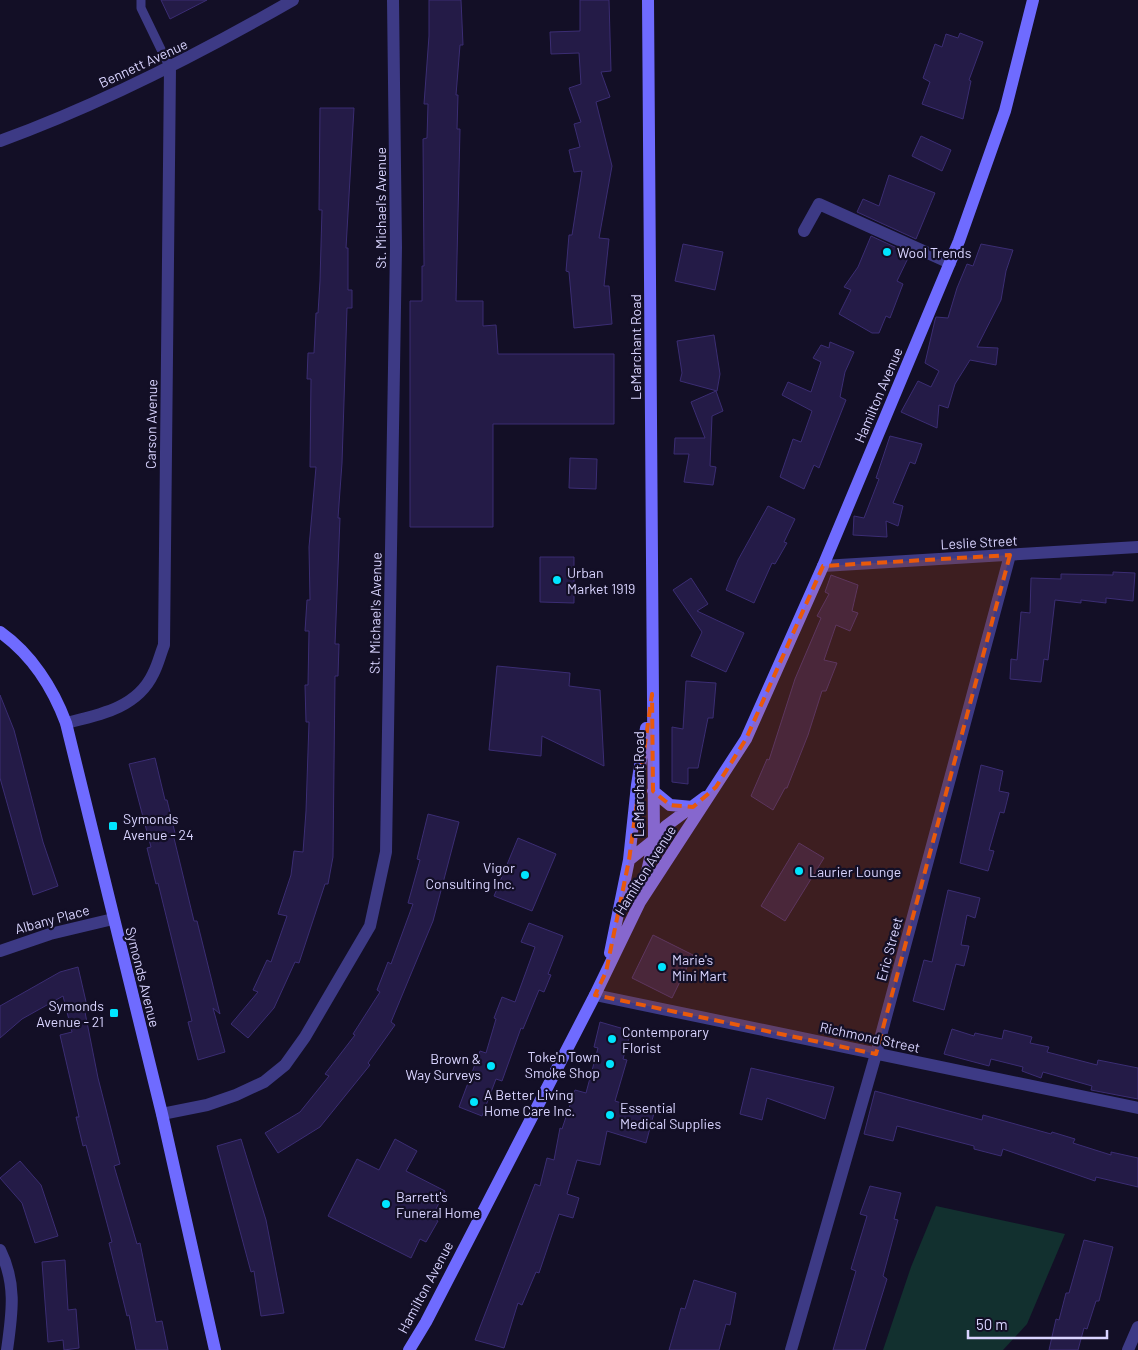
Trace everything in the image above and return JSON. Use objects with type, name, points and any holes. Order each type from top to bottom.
[{"type":"street","name":"Bennett Avenue","points":[[0,141],[33,129],[170,68],[293,0]]},
{"type":"street","name":"St. Michael's Avenue","points":[[162,1114],[206,1105],[236,1095],[264,1082],[285,1066],[305,1037],[370,926],[386,852],[396,247],[392,0]]},
{"type":"street","name":"LeMarchant Road","points":[[640,902],[654,840],[648,0]]},
{"type":"street","name":"Hamilton Avenue","points":[[409,1350],[426,1322],[595,995],[640,902],[716,788],[746,739],[823,566],[950,263],[1006,112],[1033,0]]},
{"type":"street","name":"Carson Avenue","points":[[66,723],[120,708],[137,695],[153,676],[164,645],[170,68]]},
{"type":"street","points":[[804,231],[819,204],[950,263]]},
{"type":"street","name":"Leslie Street","points":[[823,566],[1138,547]]},
{"type":"street","name":"Eric Street","points":[[791,1350],[876,1054],[1010,555]]},
{"type":"street","name":"Symonds Avenue","points":[[0,632],[20,650],[48,683],[58,701],[66,723],[162,1114],[215,1350]]},
{"type":"street","name":"LeMarchant Road","points":[[629,860],[637,785],[652,694]]},
{"type":"street","name":"Hamilton Avenue","points":[[606,972],[629,860],[654,840],[666,826],[716,788]]},
{"type":"street","points":[[653,791],[670,805],[693,807]]},
{"type":"street","name":"Albany Place","points":[[0,951],[50,934],[113,918]]},
{"type":"street","name":"Richmond Street","points":[[595,995],[1138,1108]]},
{"type":"street","points":[[0,1250],[9,1268],[13,1310],[7,1350]]},
{"type":"street","points":[[1128,1350],[1138,1327]]},
{"type":"lane","points":[[141,0],[141,8],[170,68]]},
{"type":"highlighted area","points":[[1010,555],[876,1054],[595,995],[606,972],[629,860],[652,694],[653,791],[670,805],[693,807],[716,787],[746,739],[823,566]]},
{"type":"green space","points":[[936,1206],[1065,1234],[1027,1324],[1003,1350],[883,1350],[911,1267]]},
{"type":"building","points":[[161,0],[207,0],[170,19]]},
{"type":"building","points":[[429,0],[461,0],[463,45],[460,45],[456,95],[458,95],[457,129],[460,129],[456,301],[483,301],[483,326],[496,325],[498,354],[614,354],[614,424],[493,424],[493,527],[410,527],[410,301],[422,301],[422,266],[424,266],[423,139],[427,138],[428,104],[424,104],[429,36]]},
{"type":"building","points":[[580,0],[609,0],[611,71],[601,72],[610,97],[596,102],[612,166],[599,238],[609,239],[604,286],[609,286],[612,324],[574,328],[569,272],[566,271],[569,235],[572,235],[582,171],[574,172],[569,150],[580,147],[574,124],[581,122],[569,88],[581,84],[579,53],[551,54],[550,32],[580,31]]},
{"type":"building","points":[[960,33],[983,42],[969,80],[971,81],[963,119],[922,104],[930,82],[923,78],[935,44],[942,47],[946,34],[958,38]]},
{"type":"building","points":[[320,108],[354,108],[346,248],[348,248],[348,290],[352,290],[352,308],[347,308],[342,463],[338,518],[340,518],[335,644],[339,644],[338,676],[335,676],[333,857],[328,884],[325,884],[299,963],[295,962],[274,1008],[248,1038],[231,1024],[258,992],[253,990],[267,960],[271,962],[287,916],[278,914],[291,875],[294,851],[303,852],[309,722],[306,722],[305,685],[308,685],[309,631],[305,631],[307,600],[310,600],[309,547],[316,467],[310,467],[311,379],[307,379],[308,353],[314,353],[320,281],[322,210],[319,210]]},
{"type":"building","points":[[921,136],[951,150],[942,171],[912,156]]},
{"type":"building","points":[[889,175],[935,193],[916,239],[857,212],[863,199],[879,206]]},
{"type":"building","points":[[871,236],[910,254],[897,281],[903,284],[890,318],[886,316],[879,333],[872,333],[839,314],[851,290],[844,287],[858,267]]},
{"type":"building","points":[[683,244],[723,252],[715,290],[675,281]]},
{"type":"building","points":[[981,244],[1013,250],[1006,271],[1001,300],[977,347],[998,348],[996,365],[970,360],[955,384],[948,408],[939,405],[937,428],[901,412],[918,381],[931,387],[939,371],[925,363],[935,320],[936,317],[948,318],[967,264],[973,266]]},
{"type":"building","points":[[714,335],[720,374],[717,391],[680,381],[682,373],[677,341]]},
{"type":"building","points":[[830,342],[854,352],[845,372],[840,397],[846,400],[819,468],[814,465],[804,489],[780,477],[793,439],[801,442],[812,411],[782,395],[788,382],[811,392],[821,362],[813,358],[821,345],[829,348]]},
{"type":"building","points":[[716,391],[723,411],[712,416],[710,466],[716,467],[713,485],[684,482],[689,454],[674,454],[675,438],[705,438],[691,402]]},
{"type":"building","points":[[890,436],[922,444],[915,464],[910,462],[893,503],[903,506],[898,526],[886,521],[887,537],[853,535],[854,516],[864,518],[879,479],[876,478]]},
{"type":"building","points":[[570,458],[597,459],[596,489],[569,488]]},
{"type":"building","points":[[768,506],[795,519],[784,542],[787,543],[775,564],[772,563],[754,603],[726,590],[738,560]]},
{"type":"building","name":"Urban Market 1919","points":[[540,557],[574,557],[574,603],[540,602]]},
{"type":"building","points":[[1113,572],[1135,573],[1133,601],[1106,598],[1106,603],[1081,600],[1081,603],[1055,600],[1048,660],[1044,659],[1041,682],[1010,679],[1011,659],[1017,660],[1021,612],[1030,613],[1031,578],[1061,579],[1061,574],[1113,575]]},
{"type":"building","points":[[831,575],[858,585],[852,611],[858,613],[850,631],[836,625],[824,660],[837,663],[826,691],[822,691],[808,735],[787,788],[785,788],[773,810],[751,796],[767,759],[769,760],[795,679],[821,618],[817,616],[829,594],[825,592]]},
{"type":"building","points":[[691,578],[708,604],[697,611],[744,633],[726,672],[691,656],[702,632],[673,590]]},
{"type":"building","points":[[497,666],[570,673],[569,686],[600,690],[604,766],[542,736],[541,756],[489,750]]},
{"type":"building","points":[[686,681],[716,683],[713,718],[708,718],[698,768],[688,768],[688,784],[672,782],[672,727],[683,729]]},
{"type":"building","points":[[0,695],[14,730],[43,842],[58,886],[33,895],[0,778]]},
{"type":"building","points":[[155,758],[175,833],[173,834],[194,921],[197,921],[220,1014],[213,1008],[225,1052],[198,1060],[188,1022],[192,1021],[158,883],[156,884],[147,848],[151,847],[129,764]]},
{"type":"building","points":[[981,765],[1003,771],[999,791],[1009,793],[1004,813],[1000,812],[989,850],[994,851],[988,871],[960,863]]},
{"type":"building","points":[[428,814],[459,822],[433,921],[391,1022],[395,1025],[368,1063],[370,1065],[320,1127],[278,1153],[265,1133],[300,1112],[329,1076],[325,1074],[355,1035],[353,1034],[380,992],[377,990],[388,962],[391,964],[413,904],[408,903],[420,860],[417,859]]},
{"type":"building","name":"Vigor Consulting Inc.","points":[[518,838],[556,854],[532,911],[494,896]]},
{"type":"building","name":"Laurier Lounge","points":[[799,843],[824,858],[785,921],[761,906]]},
{"type":"building","points":[[948,890],[980,898],[975,918],[967,915],[961,945],[969,946],[964,966],[956,964],[944,1010],[913,1001],[924,960],[932,962]]},
{"type":"building","points":[[529,923],[563,936],[548,974],[551,975],[544,992],[539,990],[523,1029],[521,1028],[502,1081],[496,1079],[482,1116],[459,1107],[480,1051],[486,1053],[496,1019],[494,1018],[502,997],[515,1002],[535,947],[521,942]]},
{"type":"building","name":"Marie's Mini Mart","points":[[653,935],[693,955],[672,998],[632,978]]},
{"type":"building","points":[[78,967],[87,1006],[84,1007],[98,1078],[120,1164],[114,1166],[137,1244],[140,1243],[156,1322],[162,1321],[168,1350],[136,1350],[129,1315],[127,1316],[109,1243],[112,1242],[86,1145],[83,1146],[76,1117],[79,1117],[60,1035],[72,1032],[63,996],[22,1019],[0,1038],[0,1006],[60,972]]},
{"type":"building","points":[[600,1022],[631,1031],[623,1059],[627,1060],[615,1101],[654,1113],[646,1143],[607,1131],[600,1165],[577,1160],[567,1194],[579,1198],[573,1218],[559,1214],[539,1273],[536,1272],[522,1305],[518,1303],[504,1348],[475,1340],[535,1184],[540,1186],[547,1158],[554,1160],[560,1128],[562,1129],[575,1090],[586,1093],[598,1048],[594,1047]]},
{"type":"building","points":[[952,1029],[974,1036],[975,1033],[1002,1039],[1004,1030],[1032,1037],[1030,1043],[1049,1047],[1047,1052],[1097,1065],[1098,1060],[1138,1068],[1138,1099],[1091,1090],[1092,1086],[1043,1072],[1041,1078],[1022,1071],[1023,1067],[991,1059],[989,1066],[944,1054]]},
{"type":"building","points":[[751,1068],[834,1087],[825,1119],[767,1098],[762,1120],[740,1114]]},
{"type":"building","points":[[875,1091],[982,1120],[983,1115],[1051,1134],[1052,1132],[1075,1139],[1073,1143],[1111,1155],[1111,1152],[1138,1158],[1138,1187],[1096,1177],[1095,1181],[1003,1149],[1001,1156],[974,1149],[974,1146],[897,1126],[893,1141],[864,1134]]},
{"type":"building","points":[[241,1139],[266,1220],[284,1313],[261,1316],[254,1271],[251,1272],[217,1146]]},
{"type":"building","name":"Barrett's Funeral Home","points":[[395,1139],[417,1151],[406,1171],[445,1191],[432,1217],[438,1221],[426,1242],[420,1239],[411,1258],[328,1216],[357,1159],[379,1170]]},
{"type":"building","points":[[20,1161],[41,1185],[58,1236],[35,1243],[22,1203],[0,1178]]},
{"type":"building","points":[[870,1186],[901,1193],[894,1219],[898,1220],[883,1276],[887,1279],[865,1350],[833,1350],[856,1271],[851,1269],[867,1216],[860,1214]]},
{"type":"building","points":[[1084,1240],[1113,1247],[1099,1301],[1096,1301],[1087,1329],[1084,1328],[1078,1350],[1049,1350],[1056,1319],[1059,1320],[1066,1293],[1069,1293]]},
{"type":"building","points":[[65,1260],[68,1310],[76,1309],[79,1348],[64,1350],[63,1340],[48,1342],[42,1262]]},
{"type":"building","points":[[694,1280],[736,1293],[730,1325],[726,1324],[719,1350],[669,1350],[681,1308],[685,1309]]},
{"type":"place","name":"Wool Trends","points":[[887,252]]},
{"type":"place","name":"Urban Market 1919","points":[[557,580]]},
{"type":"place","name":"Symonds Avenue - 24","points":[[113,826]]},
{"type":"place","name":"Laurier Lounge","points":[[799,871]]},
{"type":"place","name":"Vigor Consulting Inc.","points":[[525,875]]},
{"type":"place","name":"Marie's Mini Mart","points":[[662,967]]},
{"type":"place","name":"Symonds Avenue - 21","points":[[114,1013]]},
{"type":"place","name":"Contemporary Florist","points":[[612,1039]]},
{"type":"place","name":"Toke'n Town Smoke Shop","points":[[610,1064]]},
{"type":"place","name":"Brown & Way Surveys","points":[[491,1066]]},
{"type":"place","name":"A Better Living Home Care Inc.","points":[[474,1102]]},
{"type":"place","name":"Essential Medical Supplies","points":[[610,1115]]},
{"type":"place","name":"Barrett's Funeral Home","points":[[386,1204]]}]
